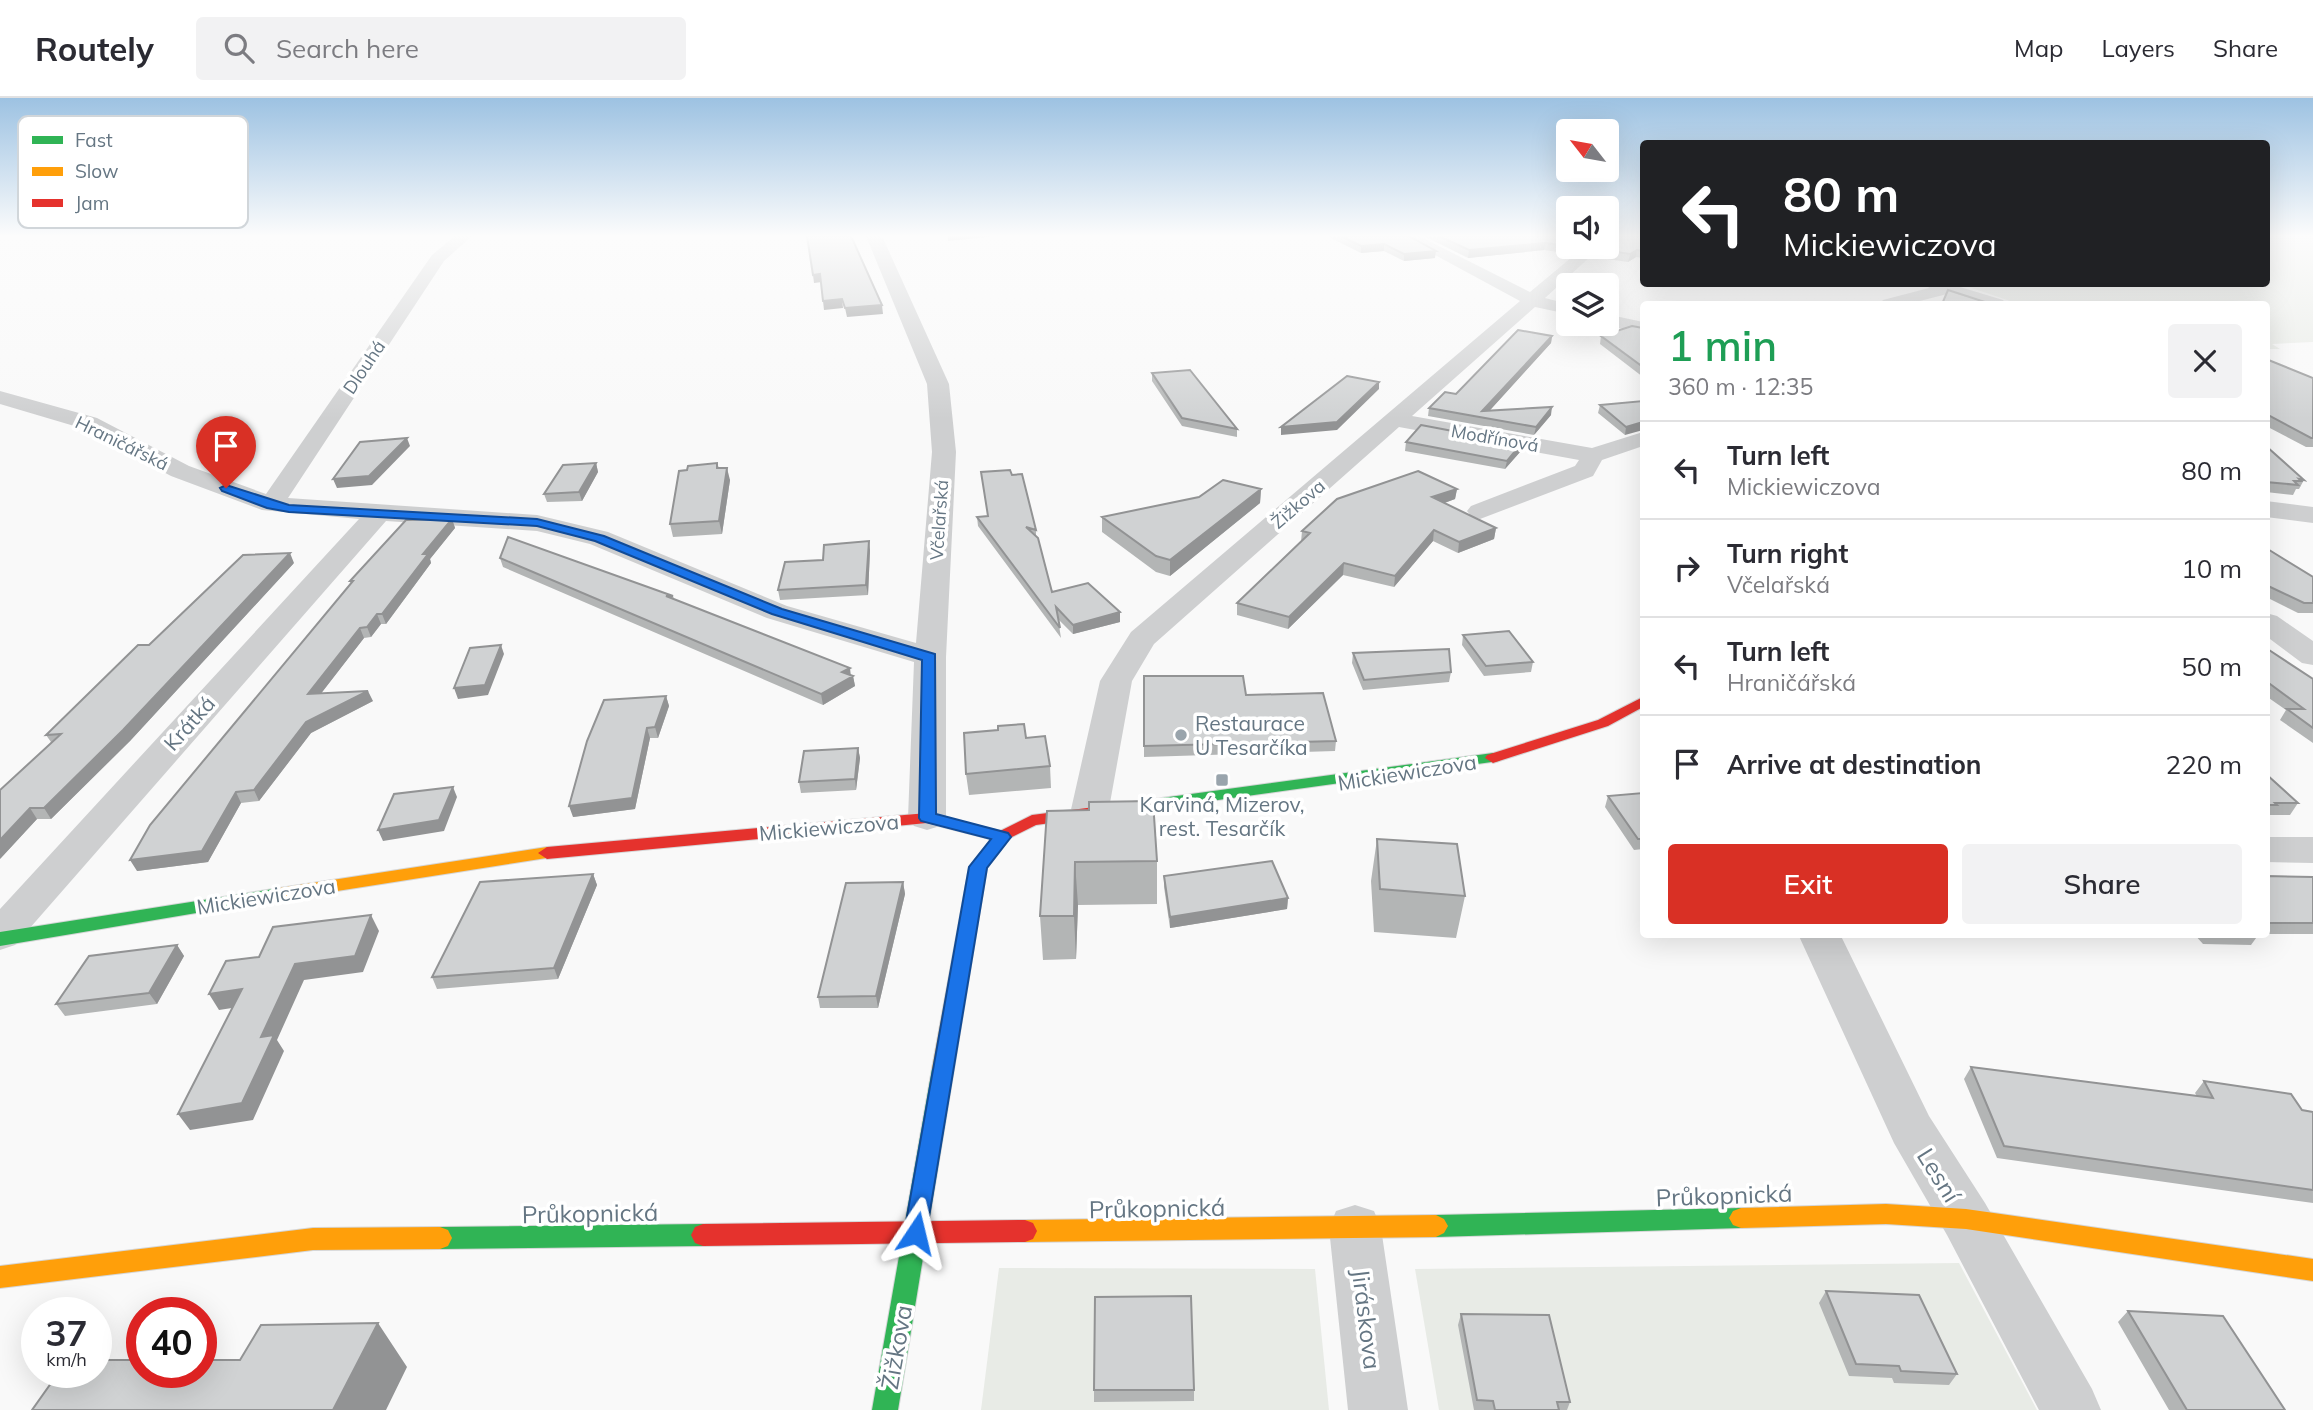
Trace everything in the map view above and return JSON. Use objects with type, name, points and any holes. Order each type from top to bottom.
[{"type":"street","name":"Dlouhá","points":[[271,505],[411,297]]},
{"type":"street","name":"Včelařská","points":[[900,297],[938,384],[944,452],[930,657],[927,818]]},
{"type":"street","points":[[1526,297],[1556,306]]},
{"type":"street","name":"Žižkova","points":[[1089,814],[1116,681],[1142,639],[1537,297]]},
{"type":"street","points":[[1619,322],[1640,327]]},
{"type":"street","name":"Hraničářská","points":[[0,397],[89,423],[180,471],[271,505],[537,523],[599,538],[777,612],[930,657]]},
{"type":"street","name":"Modřínová","points":[[1396,420],[1593,455],[1640,440]]},
{"type":"street","name":"Modřínová","points":[[1480,511],[1584,471],[1593,455]]},
{"type":"street","points":[[2270,510],[2313,516]]},
{"type":"street","name":"Krátká","points":[[0,937],[379,512]]},
{"type":"street","points":[[2270,625],[2313,656]]},
{"type":"street","name":"Mickiewiczova","points":[[0,937],[518,856],[927,818],[1002,837],[1032,820],[1482,761],[1603,723],[1640,703]]},
{"type":"street","name":"Žižkova","points":[[885,1410],[978,867],[1002,837]]},
{"type":"street","points":[[2270,849],[2313,850]]},
{"type":"street","name":"Lesní","points":[[1821,938],[1910,1129],[1966,1219],[2071,1410]]},
{"type":"street","name":"Průkopnická","points":[[0,1277],[313,1238],[1355,1228],[1886,1214],[1966,1219],[2313,1270]]},
{"type":"street","name":"Jiráskova","points":[[1355,1228],[1378,1410]]},
{"type":"shaded area","points":[[1999,297],[2313,297],[2313,342],[2272,344],[2280,349],[2270,349],[2270,301],[2010,301]]},
{"type":"shaded area","points":[[1959,1263],[2037,1410],[1439,1410],[1415,1269]]},
{"type":"shaded area","points":[[999,1268],[1315,1269],[1329,1410],[981,1410]]},
{"type":"building","points":[[823,297],[879,297],[882,305],[845,308],[842,299],[823,301]]},
{"type":"building","points":[[1945,297],[1970,297],[1982,301],[1943,301]]},
{"type":"building","points":[[1632,326],[1640,327],[1640,365],[1601,336],[1619,336],[1619,330]]},
{"type":"building","points":[[1518,330],[1552,336],[1482,411],[1552,407],[1536,427],[1429,408],[1445,392],[1456,394]]},
{"type":"building","points":[[2270,361],[2313,378],[2311,438],[2270,416]]},
{"type":"building","points":[[1190,370],[1237,429],[1182,418],[1152,373]]},
{"type":"building","points":[[1347,376],[1379,382],[1337,422],[1281,427]]},
{"type":"building","points":[[1640,401],[1640,423],[1626,427],[1600,405]]},
{"type":"building","points":[[1421,425],[1521,444],[1507,461],[1406,442]]},
{"type":"building","points":[[407,438],[369,476],[333,479],[360,442]]},
{"type":"building","points":[[2270,450],[2304,480],[2294,481],[2298,485],[2270,482]]},
{"type":"building","points":[[596,463],[579,492],[544,494],[563,465]]},
{"type":"building","points":[[717,463],[717,468],[727,468],[719,521],[670,524],[679,471],[687,470],[688,466]]},
{"type":"building","points":[[1010,470],[1012,475],[1022,474],[1036,530],[1026,527],[1038,538],[1052,592],[1088,583],[1120,612],[1073,625],[1056,607],[1060,628],[977,517],[988,516],[981,472]]},
{"type":"building","points":[[1418,471],[1457,489],[1432,497],[1496,528],[1459,542],[1434,530],[1395,576],[1344,563],[1289,617],[1237,603],[1310,533],[1302,531],[1337,499]]},
{"type":"building","points":[[1223,480],[1261,489],[1170,560],[1156,556],[1102,517],[1199,497]]},
{"type":"building","points":[[452,519],[423,554],[428,554],[382,614],[377,614],[367,627],[360,628],[308,694],[368,691],[306,722],[254,790],[236,792],[202,851],[130,860],[150,825],[353,581],[350,581],[406,520]]},
{"type":"building","points":[[508,537],[673,596],[666,596],[850,668],[842,672],[853,676],[821,694],[500,558]]},
{"type":"building","points":[[869,541],[866,585],[778,590],[785,562],[823,560],[824,545]]},
{"type":"building","points":[[2270,550],[2313,577],[2313,603],[2304,603],[2270,587]]},
{"type":"building","points":[[290,553],[123,730],[44,808],[30,808],[0,840],[0,790],[61,734],[46,735],[138,645],[149,645],[243,555]]},
{"type":"building","points":[[1509,631],[1533,662],[1486,666],[1463,635]]},
{"type":"building","points":[[501,645],[485,685],[454,688],[470,648]]},
{"type":"building","points":[[1449,649],[1451,672],[1364,680],[1353,653]]},
{"type":"building","points":[[2270,651],[2313,679],[2313,728],[2287,709],[2304,709],[2270,684]]},
{"type":"building","points":[[1144,676],[1243,676],[1246,695],[1323,693],[1336,741],[1144,746]]},
{"type":"building","points":[[666,696],[655,727],[647,728],[632,798],[569,806],[587,741],[604,700]]},
{"type":"building","points":[[1024,724],[1026,738],[1045,736],[1050,766],[966,774],[964,733]]},
{"type":"building","points":[[858,748],[855,779],[799,782],[804,751]]},
{"type":"building","points":[[2270,778],[2298,803],[2275,803],[2277,805],[2270,805]]},
{"type":"building","points":[[453,787],[439,820],[378,830],[394,794]]},
{"type":"building","points":[[1640,793],[1640,839],[1638,839],[1608,796]]},
{"type":"building","points":[[1153,801],[1157,861],[1075,862],[1074,916],[1040,916],[1047,811],[1089,810],[1089,802]]},
{"type":"building","points":[[1377,839],[1457,844],[1465,896],[1380,889]]},
{"type":"building","points":[[1272,861],[1288,898],[1170,917],[1164,876]]},
{"type":"building","points":[[593,874],[554,968],[432,977],[480,882]]},
{"type":"building","points":[[2270,876],[2313,877],[2313,923],[2270,923]]},
{"type":"building","points":[[903,882],[876,996],[818,997],[846,883]]},
{"type":"building","points":[[371,915],[355,956],[295,964],[261,1037],[274,1035],[242,1103],[178,1114],[242,989],[209,994],[226,961],[259,957],[273,927]]},
{"type":"building","points":[[177,945],[149,993],[56,1004],[89,956]]},
{"type":"building","points":[[1971,1067],[2213,1098],[2204,1081],[2291,1094],[2302,1110],[2313,1112],[2313,1190],[2004,1146]]},
{"type":"building","points":[[1826,1291],[1919,1295],[1957,1374],[1901,1371],[1899,1366],[1856,1364]]},
{"type":"building","points":[[1191,1296],[1194,1390],[1094,1390],[1095,1297]]},
{"type":"building","points":[[2128,1311],[2223,1316],[2285,1410],[2187,1410]]},
{"type":"building","points":[[1461,1314],[1549,1315],[1570,1402],[1557,1402],[1559,1410],[1495,1410],[1493,1401],[1477,1400]]},
{"type":"building","points":[[378,1323],[333,1410],[32,1410],[48,1388],[112,1388],[112,1360],[126,1360],[126,1388],[217,1388],[217,1360],[240,1360],[261,1325]]},
{"type":"traffic: fast","points":[[1110,810],[1493,758]]},
{"type":"traffic: fast","points":[[0,939],[280,894]]},
{"type":"traffic: fast","points":[[885,1410],[943,1069]]},
{"type":"traffic: fast","points":[[1436,1226],[1741,1218]]},
{"type":"traffic: fast","points":[[440,1238],[703,1235]]},
{"type":"traffic: slow","points":[[943,1069],[978,867],[1002,837]]},
{"type":"traffic: slow","points":[[280,894],[547,853]]},
{"type":"traffic: slow","points":[[1741,1218],[1886,1214],[1966,1219],[2313,1270]]},
{"type":"traffic: slow","points":[[1025,1231],[1436,1226]]},
{"type":"traffic: slow","points":[[0,1277],[313,1239],[440,1238]]},
{"type":"traffic: jam","points":[[1493,758],[1603,723],[1640,703]]},
{"type":"traffic: jam","points":[[547,853],[927,818],[1002,837],[1032,820],[1110,810]]},
{"type":"traffic: jam","points":[[703,1235],[1025,1231]]},
{"type":"place","name":"Restaurace U Tesarčíka","points":[[1181,735]]},
{"type":"place","name":"Karviná, Mizerov, rest. Tesarčík","points":[[1222,780]]},
{"type":"route","points":[[226,488],[271,505],[289,508],[537,523],[599,538],[777,612],[930,657],[927,818],[1002,837],[978,867],[916,1233]]}]
